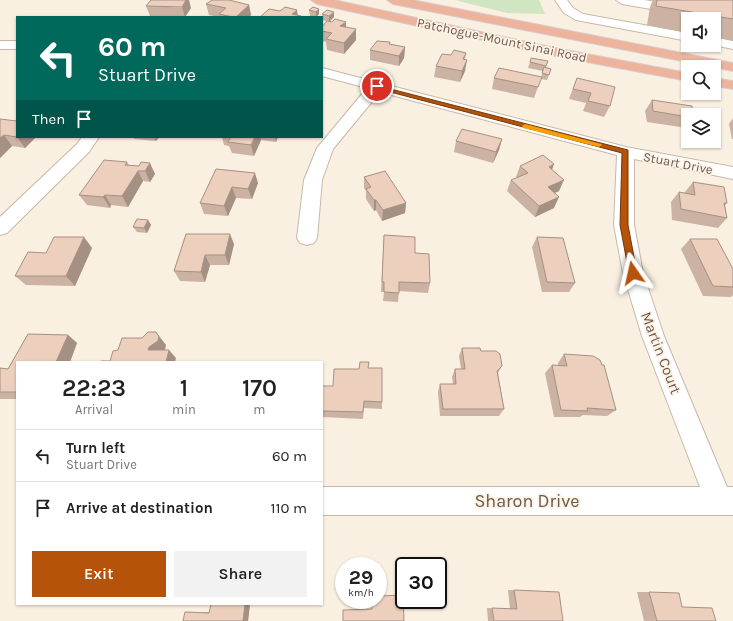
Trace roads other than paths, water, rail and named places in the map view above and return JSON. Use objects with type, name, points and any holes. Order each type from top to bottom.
[{"type":"highway","name":"Patchogue-Mount Sinai Road","points":[[318,0],[560,53],[681,76]]},
{"type":"highway","name":"Patchogue-Mount Sinai Road","points":[[393,0],[733,67]]},
{"type":"highway","points":[[721,83],[733,85]]},
{"type":"street","points":[[561,0],[565,9],[570,14],[580,17],[681,36]]},
{"type":"street","points":[[622,0],[729,18]]},
{"type":"street","points":[[721,42],[733,45]]},
{"type":"street","points":[[0,45],[16,45]]},
{"type":"street","name":"Stuart Drive","points":[[323,72],[626,152],[733,173]]},
{"type":"street","points":[[307,238],[313,180],[325,148],[377,86]]},
{"type":"street","points":[[0,228],[83,148],[90,138]]},
{"type":"street","name":"Martin Court","points":[[626,152],[624,225],[633,273],[653,336],[726,501]]},
{"type":"street","name":"Sharon Drive","points":[[323,502],[726,501]]}]
